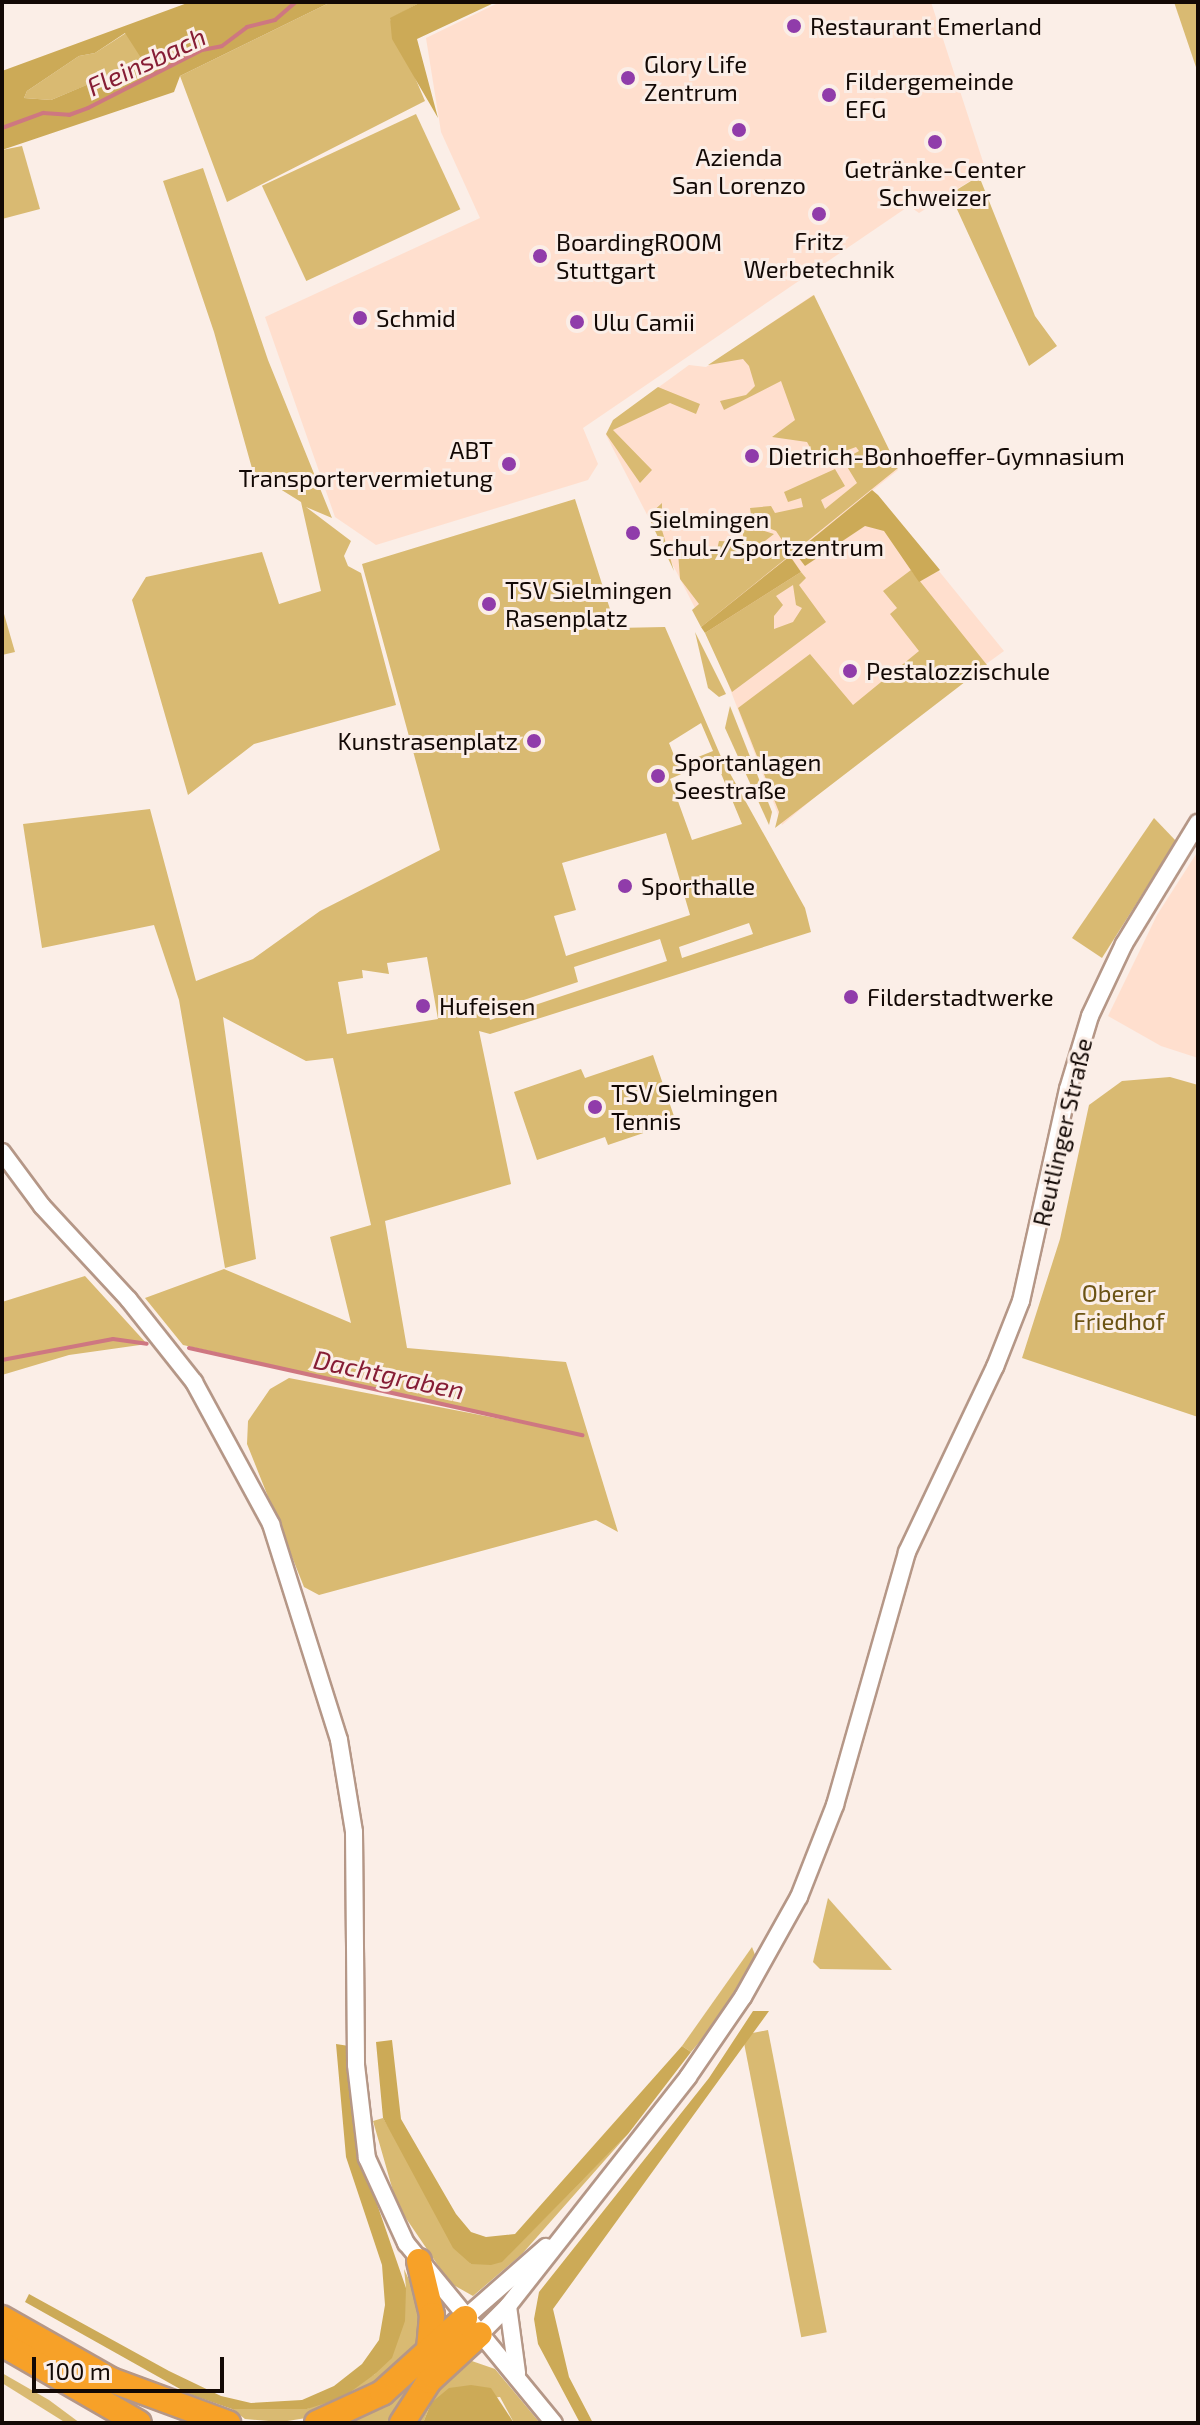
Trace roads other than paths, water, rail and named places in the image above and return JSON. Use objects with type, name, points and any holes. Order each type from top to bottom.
[{"type":"highway","points":[[419,2261],[432,2315],[429,2351]]},
{"type":"highway","points":[[2,2318],[180,2423]]},
{"type":"highway","points":[[317,2423],[366,2405],[429,2351],[472,2326]]},
{"type":"highway","points":[[402,2423],[429,2381],[472,2326]]},
{"type":"highway","points":[[2,2344],[139,2423]]},
{"type":"highway","points":[[111,2380],[228,2423]]},
{"type":"highway","points":[[79,2388],[103,2423]]},
{"type":"street","name":"Reutlinger Straße","points":[[560,2236],[696,2066],[790,1916],[835,1805],[907,1552],[995,1367],[1028,1280],[1062,1116],[1090,1016],[1124,944],[1198,823]]},
{"type":"street","points":[[2,1152],[42,1206],[129,1300],[194,1382],[240,1459],[278,1542],[339,1740],[354,1832],[356,2065],[367,2158],[393,2222],[419,2261],[472,2326],[518,2375],[554,2423]]},
{"type":"street","points":[[472,2326],[560,2236]]},
{"type":"street","points":[[472,2326],[508,2306],[560,2236]]},
{"type":"street","points":[[508,2306],[518,2375]]},
{"type":"waterway","name":"Fleinsbach","points":[[2,128],[43,113],[69,115],[88,108],[202,50],[222,46],[247,27],[275,20],[296,2]]},
{"type":"waterway","name":"Dachtgraben","points":[[2,1360],[113,1339],[147,1344]]},
{"type":"waterway","name":"Dachtgraben","points":[[189,1348],[583,1435]]},
{"type":"place","name":"Restaurant Emerland","points":[[794,26]]},
{"type":"place","name":"Glory Life Zentrum","points":[[628,78]]},
{"type":"place","name":"Fildergemeinde EFG","points":[[829,95]]},
{"type":"place","name":"Azienda San Lorenzo","points":[[739,130]]},
{"type":"place","name":"Getränke-Center Schweizer","points":[[935,142]]},
{"type":"place","name":"Fritz Werbetechnik","points":[[819,214]]},
{"type":"place","name":"BoardingROOM Stuttgart","points":[[540,256]]},
{"type":"place","name":"Schmid","points":[[360,318]]},
{"type":"place","name":"Ulu Camii","points":[[577,322]]},
{"type":"place","name":"Dietrich-Bonhoeffer-Gymnasium","points":[[752,456]]},
{"type":"place","name":"ABT Transportervermietung","points":[[509,464]]},
{"type":"place","name":"Sielmingen Schul-/Sportzentrum","points":[[633,533]]},
{"type":"place","name":"TSV Sielmingen Rasenplatz","points":[[489,604]]},
{"type":"place","name":"Pestalozzischule","points":[[850,671]]},
{"type":"place","name":"Kunstrasenplatz","points":[[534,741]]},
{"type":"place","name":"Sportanlagen Seestraße","points":[[658,776]]},
{"type":"place","name":"Sporthalle","points":[[625,886]]},
{"type":"place","name":"Filderstadtwerke","points":[[851,997]]},
{"type":"place","name":"Hufeisen","points":[[423,1006]]},
{"type":"place","name":"TSV Sielmingen Tennis","points":[[595,1107]]},
{"type":"park label","name":"Oberer Friedhof","points":[[1119,1307]]}]
